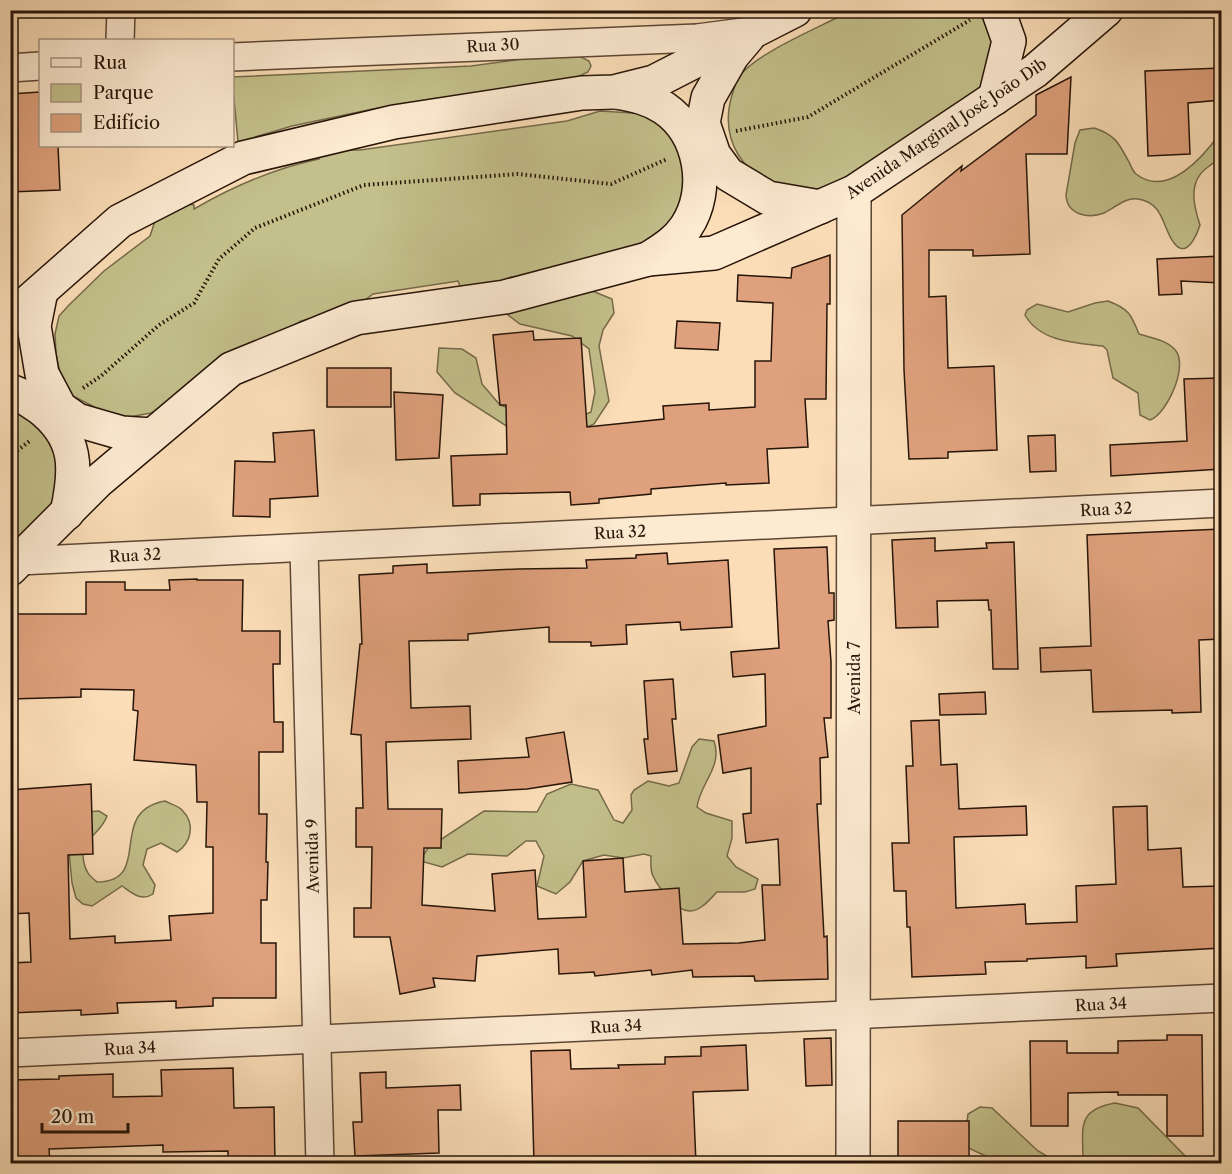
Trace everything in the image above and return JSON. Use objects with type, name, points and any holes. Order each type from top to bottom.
[{"type":"main road","points":[[614,92],[654,82],[795,10]]},
{"type":"main road","name":"Avenida Marginal José João Dib","points":[[15,565],[97,482],[231,369],[356,318],[505,297],[648,259],[714,253],[854,192],[1035,71],[1106,10]]},
{"type":"main road","points":[[986,13],[1009,41],[995,99]]},
{"type":"main road","points":[[648,259],[669,246],[687,227],[697,204],[701,178],[703,123],[708,98],[732,56],[753,31]]},
{"type":"main road","points":[[10,318],[120,221],[243,158],[394,122],[582,93],[614,92],[642,96],[665,109],[703,148],[714,155],[728,174],[768,198],[820,207]]},
{"type":"main road","name":"Avenida 7","points":[[853,1164],[854,192]]},
{"type":"main road","points":[[41,291],[34,326],[42,374],[68,439],[73,463],[72,494],[68,513]]},
{"type":"main road","points":[[10,391],[20,393],[56,413],[77,420],[122,433],[152,435]]},
{"type":"street","points":[[120,39],[121,10]]},
{"type":"street","name":"Rua 30","points":[[234,57],[697,38],[753,31]]},
{"type":"street","points":[[10,68],[39,66]]},
{"type":"street","name":"Rua 32","points":[[15,565],[304,548],[1221,503]]},
{"type":"street","name":"Avenida 9","points":[[304,548],[320,1164]]},
{"type":"street","name":"Rua 34","points":[[10,1053],[1221,998]]},
{"type":"path","points":[[10,456],[33,439],[76,393],[101,376],[159,325],[194,303],[219,259],[255,228],[364,185],[518,174],[611,184],[670,158],[703,148],[739,130],[808,117],[986,13]]},
{"type":"green space","points":[[850,11],[986,11],[998,50],[989,85],[877,161],[838,182],[807,191],[771,183],[747,166],[738,155],[732,141],[729,111],[737,80],[759,59],[773,50]]},
{"type":"green space","points":[[551,55],[579,56],[589,61],[591,66],[588,72],[575,78],[373,109],[292,126],[238,142],[234,77],[471,66]]},
{"type":"green space","points":[[600,111],[649,114],[677,135],[694,173],[673,233],[541,280],[512,277],[500,281],[475,296],[463,294],[458,281],[373,294],[356,307],[301,321],[151,413],[124,418],[104,412],[69,394],[61,378],[56,354],[55,334],[59,316],[104,271],[150,236],[158,212],[176,202],[194,205],[194,209],[255,179],[319,159],[320,155],[328,150],[360,150],[567,121]]},
{"type":"green space","points":[[1094,128],[1116,141],[1136,174],[1148,180],[1160,181],[1172,178],[1184,171],[1205,152],[1221,132],[1221,162],[1214,163],[1202,173],[1195,186],[1195,209],[1200,225],[1191,244],[1183,249],[1174,243],[1158,210],[1147,201],[1129,200],[1104,213],[1091,216],[1079,214],[1070,207],[1066,195],[1075,143],[1080,130]]},
{"type":"green space","points":[[590,290],[612,299],[614,313],[603,330],[599,346],[609,401],[594,424],[576,432],[508,427],[455,393],[437,372],[439,348],[462,349],[476,358],[482,384],[500,405],[542,420],[569,422],[591,412],[595,392],[589,349],[572,336],[520,324],[508,315],[508,309]]},
{"type":"green space","points":[[1108,301],[1128,313],[1139,334],[1169,344],[1179,358],[1178,378],[1169,400],[1163,409],[1150,420],[1140,415],[1138,393],[1113,378],[1107,350],[1103,346],[1070,342],[1049,336],[1032,324],[1025,315],[1027,310],[1037,304],[1068,312]]},
{"type":"green space","points":[[11,409],[30,416],[54,445],[60,497],[11,553]]},
{"type":"green space","points":[[699,739],[714,741],[716,759],[697,807],[706,813],[732,821],[732,838],[727,856],[736,867],[758,879],[755,889],[745,892],[717,892],[698,909],[685,910],[679,908],[668,898],[655,881],[651,871],[651,856],[644,854],[623,858],[604,855],[583,861],[570,882],[556,894],[537,886],[544,856],[536,841],[526,841],[507,856],[468,854],[442,867],[424,862],[422,857],[428,848],[484,811],[537,812],[547,794],[571,784],[598,790],[614,820],[623,823],[632,810],[631,795],[634,790],[648,781],[669,786],[679,783],[692,747]]},
{"type":"green space","points":[[165,801],[179,807],[186,815],[190,833],[186,844],[177,852],[161,843],[147,849],[143,865],[155,885],[153,894],[141,897],[122,886],[92,906],[83,904],[76,898],[72,883],[68,842],[86,812],[99,811],[107,816],[84,848],[83,855],[87,872],[97,882],[114,879],[124,870],[137,818],[147,808]]},
{"type":"green space","points":[[1115,1103],[1138,1108],[1192,1163],[1077,1164],[1083,1160],[1084,1122],[1094,1110]]},
{"type":"green space","points":[[980,1107],[992,1108],[1038,1151],[1059,1163],[1001,1163],[964,1146],[968,1114]]},
{"type":"building","points":[[1221,68],[1221,100],[1188,103],[1190,154],[1148,156],[1145,71]]},
{"type":"building","points":[[1071,77],[1067,154],[1026,154],[1030,254],[973,256],[973,250],[929,250],[929,297],[946,296],[948,368],[994,366],[997,450],[948,452],[948,458],[909,459],[904,370],[902,215],[962,166],[961,171],[1036,115],[1036,95]]},
{"type":"building","points":[[39,92],[39,147],[58,147],[60,190],[10,192],[10,94]]},
{"type":"building","points":[[830,255],[826,399],[805,399],[808,447],[767,449],[769,483],[726,485],[726,483],[651,489],[651,494],[599,499],[599,503],[571,505],[570,492],[480,494],[480,505],[453,506],[451,456],[507,454],[506,405],[500,405],[493,335],[533,331],[534,340],[581,338],[587,427],[664,419],[663,406],[709,403],[709,410],[755,407],[755,361],[771,361],[773,303],[737,301],[738,275],[791,278],[792,268]]},
{"type":"building","points":[[1221,256],[1221,283],[1181,281],[1182,294],[1159,295],[1157,259]]},
{"type":"building","points":[[677,321],[720,323],[718,350],[675,348]]},
{"type":"building","points":[[327,368],[391,368],[391,407],[327,407]]},
{"type":"building","points":[[1220,378],[1221,469],[1111,476],[1110,445],[1187,441],[1184,379]]},
{"type":"building","points":[[394,392],[443,395],[439,458],[396,460]]},
{"type":"building","points":[[314,430],[318,496],[270,499],[270,517],[233,516],[235,461],[275,462],[273,433]]},
{"type":"building","points":[[1055,435],[1056,471],[1030,472],[1028,436]]},
{"type":"building","points":[[1221,529],[1221,639],[1199,640],[1201,712],[1172,713],[1172,710],[1093,712],[1091,670],[1041,672],[1040,648],[1091,646],[1087,535]]},
{"type":"building","points":[[935,538],[935,551],[987,548],[986,543],[1014,542],[1018,669],[993,669],[991,610],[989,610],[988,600],[937,601],[938,627],[896,628],[892,540]]},
{"type":"building","points":[[827,547],[829,593],[834,593],[834,620],[828,621],[831,718],[824,718],[828,757],[820,758],[821,804],[817,804],[828,979],[755,981],[754,976],[693,977],[692,970],[652,975],[651,970],[595,976],[594,972],[559,974],[558,949],[477,956],[475,981],[433,978],[435,987],[400,994],[390,937],[354,937],[354,908],[371,908],[372,847],[356,847],[356,808],[363,808],[361,735],[351,734],[360,644],[362,644],[359,575],[393,573],[393,566],[427,564],[427,573],[587,568],[586,560],[636,558],[636,555],[667,553],[668,564],[728,560],[732,627],[681,630],[680,622],[626,625],[627,644],[591,646],[591,642],[549,642],[549,627],[468,634],[468,640],[409,641],[411,708],[470,706],[471,739],[386,742],[388,809],[442,809],[441,848],[424,848],[422,905],[495,911],[492,874],[535,870],[538,919],[586,917],[583,861],[623,858],[625,892],[679,888],[683,944],[739,943],[765,940],[762,885],[780,885],[778,839],[746,843],[743,814],[751,813],[751,768],[723,773],[718,735],[766,726],[765,674],[733,677],[731,652],[779,648],[774,549]]},
{"type":"building","points":[[169,580],[243,580],[242,631],[280,631],[280,664],[273,664],[274,722],[283,722],[283,752],[259,752],[259,814],[267,814],[266,862],[268,862],[267,900],[261,900],[261,943],[276,943],[276,998],[213,998],[213,1006],[176,1008],[176,1001],[117,1003],[118,1013],[81,1015],[81,1010],[10,1013],[10,963],[31,962],[29,913],[10,914],[10,790],[91,784],[93,854],[68,855],[70,939],[115,936],[115,943],[171,940],[169,916],[213,913],[213,847],[206,847],[207,802],[197,802],[196,765],[134,760],[138,711],[133,710],[134,690],[81,689],[81,697],[10,699],[10,614],[86,614],[86,582],[125,582],[125,590],[170,590]]},
{"type":"building","points":[[673,679],[676,719],[672,719],[677,771],[648,774],[644,739],[648,739],[644,681]]},
{"type":"building","points":[[985,692],[986,714],[940,715],[939,694]]},
{"type":"building","points":[[939,720],[941,765],[957,764],[959,809],[1026,806],[1027,835],[954,837],[956,908],[1025,904],[1026,924],[1077,922],[1076,886],[1116,884],[1113,807],[1147,806],[1148,850],[1181,848],[1183,887],[1221,886],[1221,948],[1116,954],[1117,966],[1086,968],[1086,956],[1027,959],[1027,961],[985,962],[986,974],[912,977],[906,891],[894,891],[892,843],[909,843],[906,766],[913,766],[911,721]]},
{"type":"building","points":[[564,732],[572,782],[527,789],[459,793],[458,761],[529,757],[526,738]]},
{"type":"building","points":[[1167,1035],[1202,1035],[1203,1136],[1167,1136],[1167,1095],[1118,1095],[1118,1092],[1068,1093],[1068,1126],[1031,1126],[1030,1041],[1067,1041],[1067,1053],[1118,1053],[1118,1041],[1167,1040]]},
{"type":"building","points":[[831,1038],[832,1085],[806,1086],[804,1039]]},
{"type":"building","points":[[746,1045],[748,1090],[693,1092],[696,1164],[534,1164],[531,1051],[570,1050],[571,1069],[619,1068],[618,1065],[665,1064],[665,1057],[701,1056],[701,1047]]},
{"type":"building","points":[[233,1068],[234,1108],[274,1107],[275,1164],[228,1164],[228,1151],[163,1152],[163,1145],[49,1149],[50,1164],[10,1164],[10,1080],[59,1079],[59,1076],[113,1074],[113,1097],[162,1096],[161,1070]]},
{"type":"building","points":[[386,1072],[386,1088],[460,1085],[461,1110],[438,1110],[439,1153],[355,1156],[353,1122],[362,1122],[360,1073]]},
{"type":"building","points":[[898,1121],[969,1121],[969,1161],[898,1161]]}]
